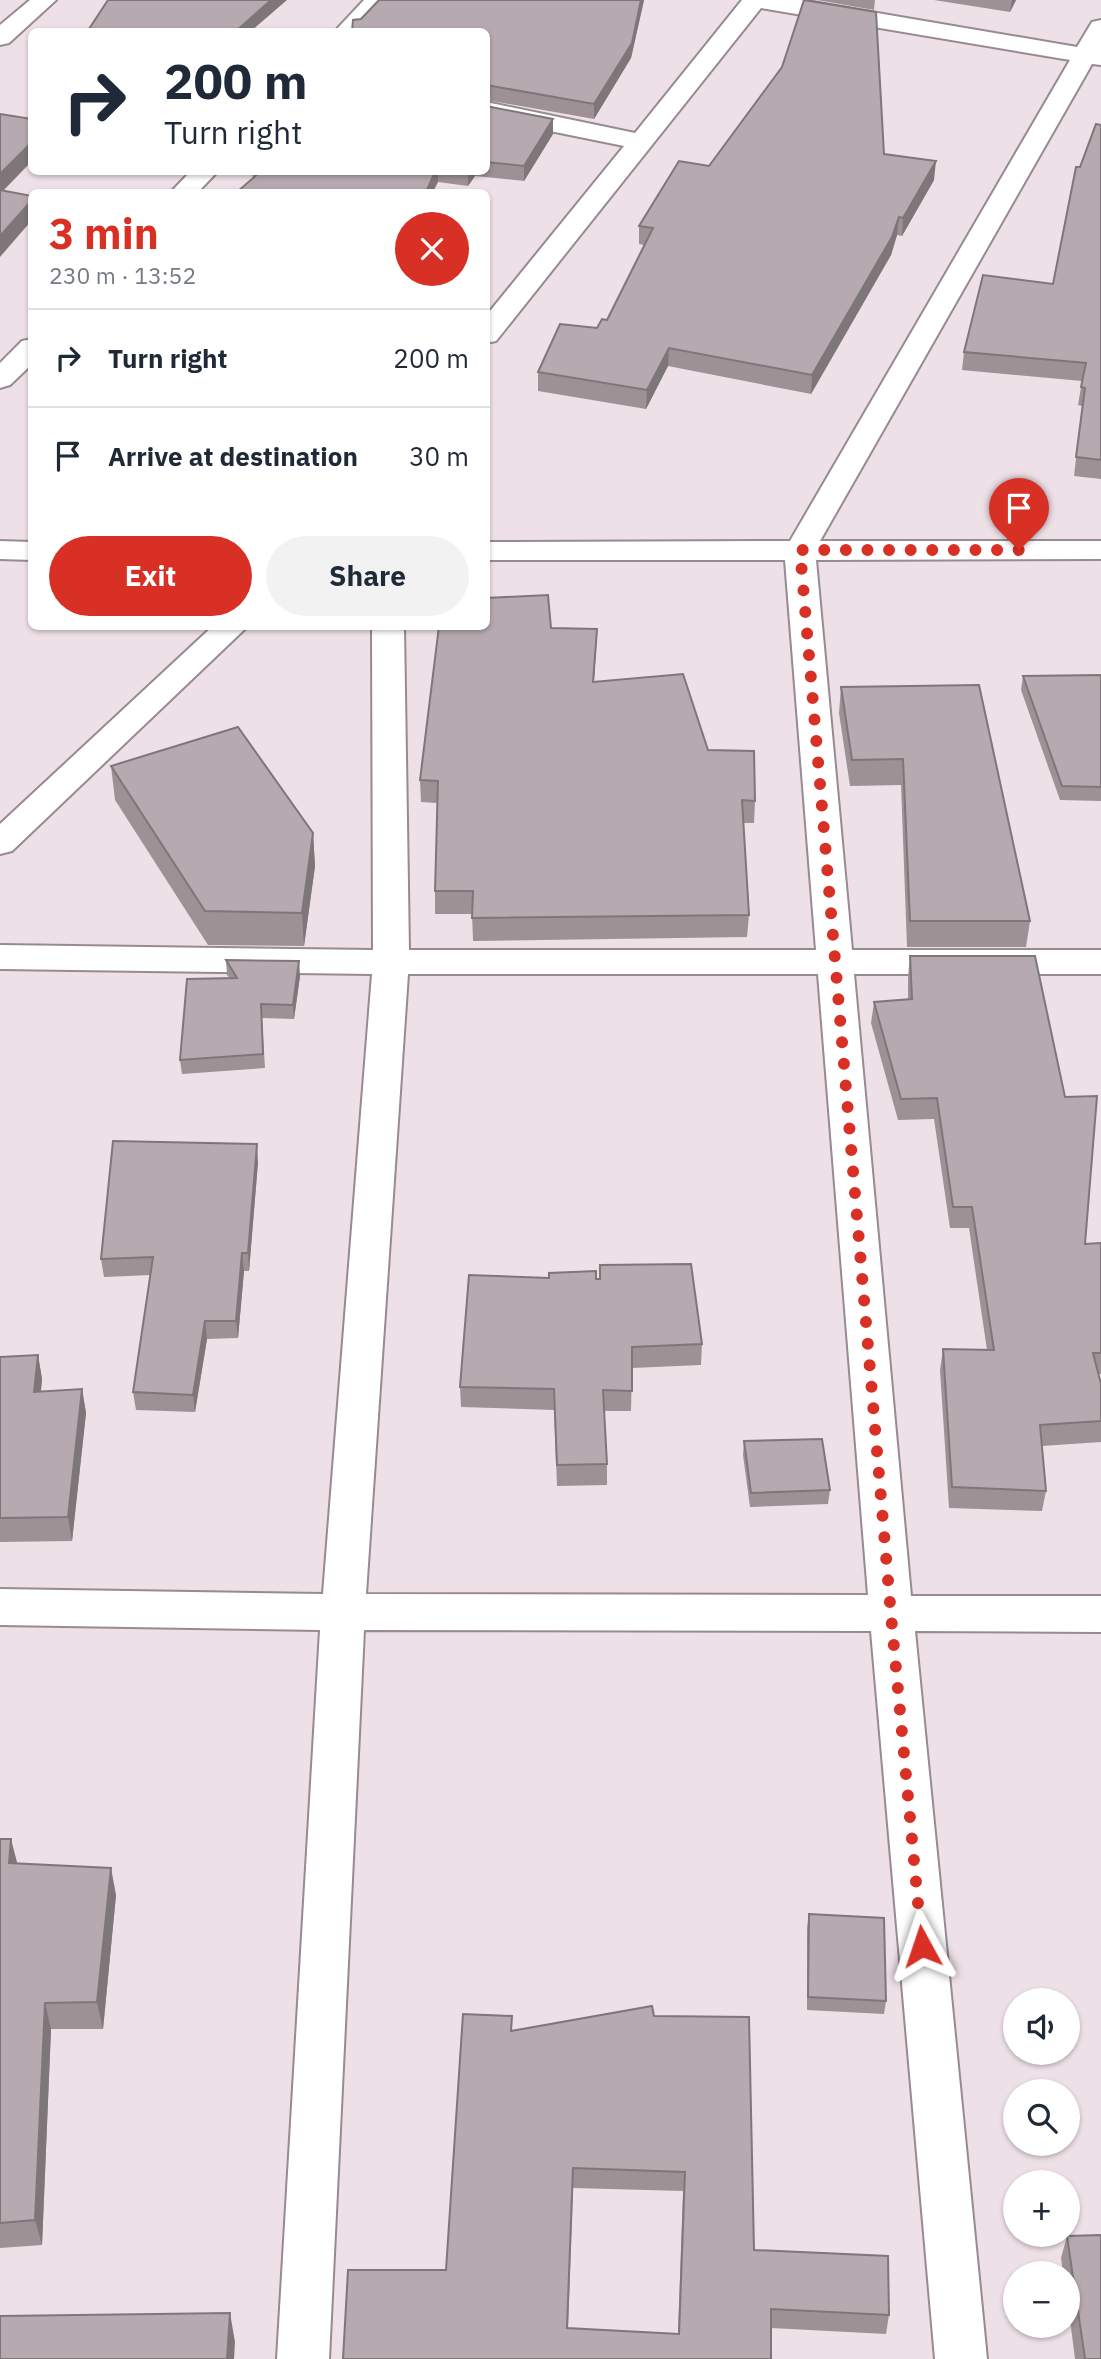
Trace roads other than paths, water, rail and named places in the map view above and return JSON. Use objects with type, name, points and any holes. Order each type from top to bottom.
[{"type":"street","points":[[0,38],[44,0]]},
{"type":"street","points":[[350,28],[378,0]]},
{"type":"street","points":[[490,330],[757,0],[1092,56]]},
{"type":"street","points":[[961,2359],[891,1615],[800,550],[1092,56],[1101,27]]},
{"type":"street","points":[[490,111],[642,142]]},
{"type":"street","points":[[187,189],[201,175]]},
{"type":"street","points":[[0,379],[28,351]]},
{"type":"street","points":[[490,551],[1101,550]]},
{"type":"street","points":[[0,551],[28,551]]},
{"type":"street","points":[[0,843],[228,630]]},
{"type":"street","points":[[303,2359],[343,1612],[391,962],[388,630]]},
{"type":"street","points":[[0,957],[391,962],[1101,962]]},
{"type":"street","points":[[0,1607],[343,1612],[1101,1614]]}]
